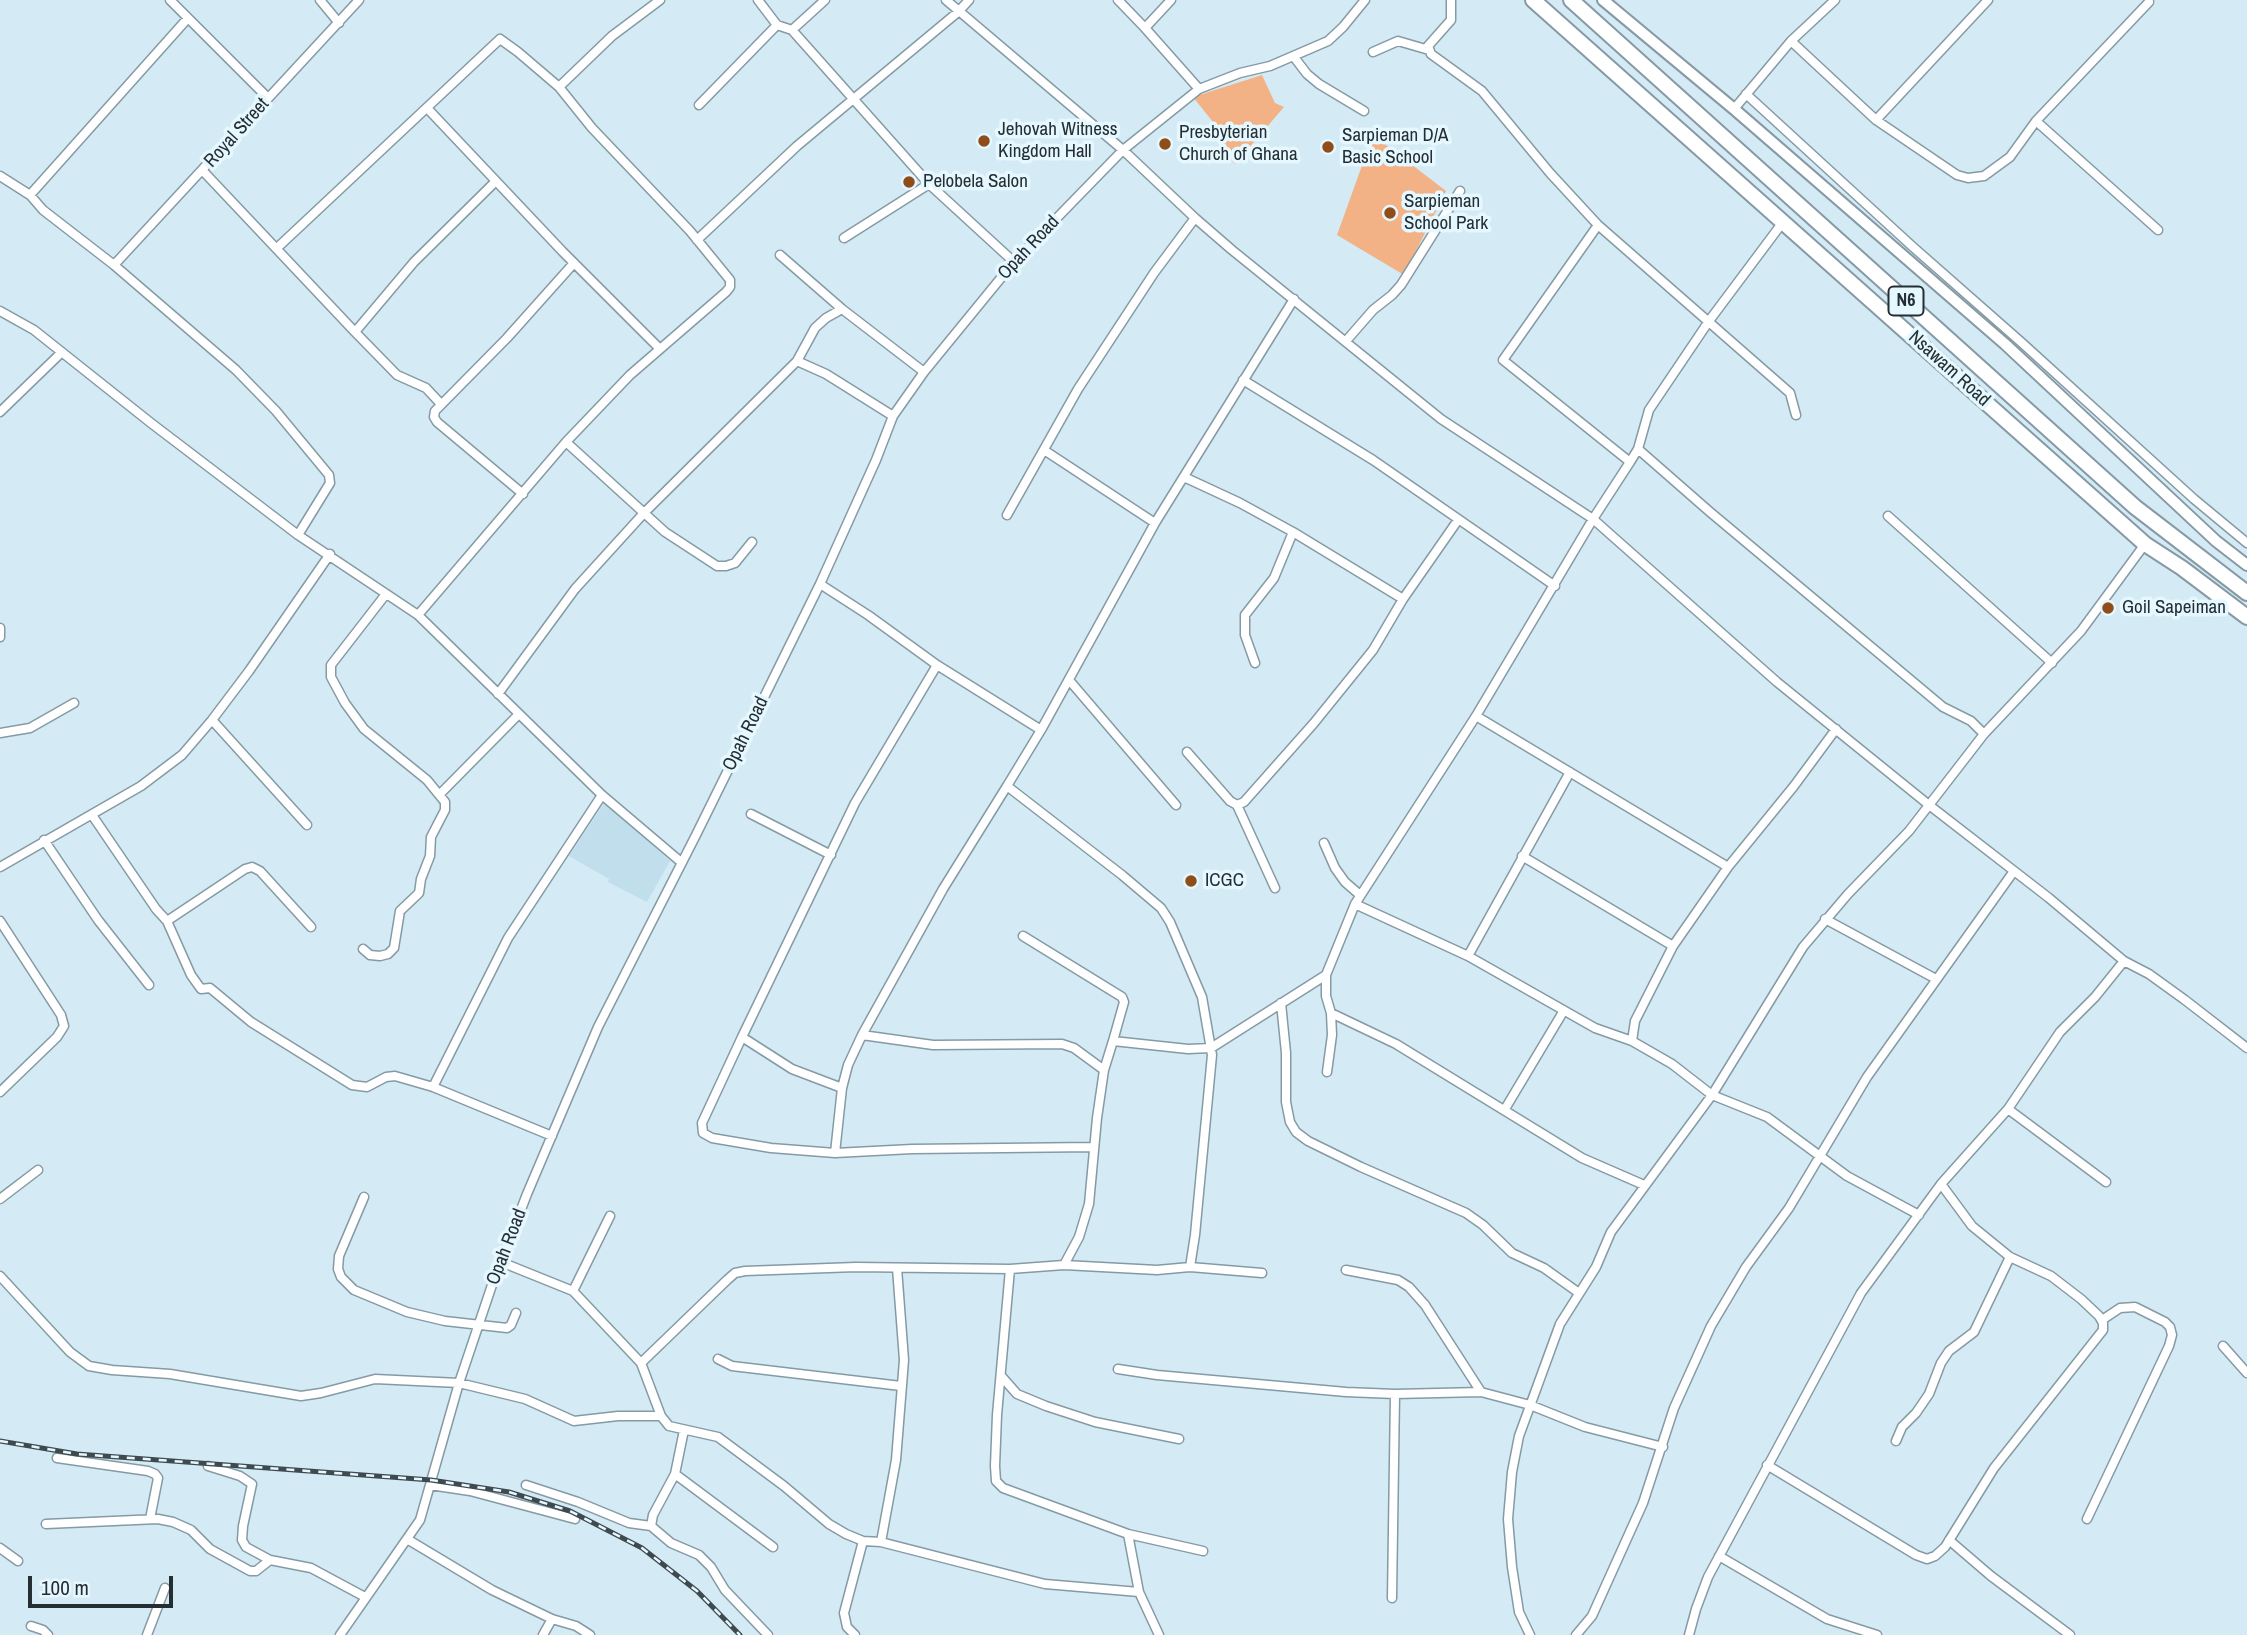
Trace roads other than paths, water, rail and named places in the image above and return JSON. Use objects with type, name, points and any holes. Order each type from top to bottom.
[{"type":"highway","name":"Nsawam Road","points":[[1533,0],[2145,544],[2247,617]]},
{"type":"highway","name":"Nsawam Road","points":[[1571,0],[2135,507],[2247,593]]},
{"type":"main road","points":[[1603,0],[1734,109],[2005,344],[2216,541],[2247,565]]},
{"type":"street","points":[[170,0],[268,98]]},
{"type":"street","points":[[320,0],[339,23]]},
{"type":"street","name":"Royal Street","points":[[114,265],[359,0]]},
{"type":"street","points":[[559,87],[612,36],[660,0]]},
{"type":"street","points":[[758,0],[777,25],[792,30],[929,184],[1014,262]]},
{"type":"street","points":[[792,30],[825,0]]},
{"type":"street","points":[[946,0],[1124,149],[1195,218],[1441,419],[1593,519],[1777,682],[2124,961],[2158,981],[2247,1048]]},
{"type":"street","points":[[698,240],[797,146],[969,0]]},
{"type":"street","points":[[1118,0],[1199,89]]},
{"type":"street","points":[[1145,29],[1171,0]]},
{"type":"street","name":"Opah Road","points":[[340,1635],[420,1520],[478,1325],[501,1262],[598,1027],[820,584],[876,460],[892,416],[924,372],[1014,262],[1124,149],[1199,89],[1240,73],[1270,66],[1328,41],[1365,0]]},
{"type":"street","points":[[1451,0],[1451,20],[1429,46],[1431,54],[1482,91],[1550,173],[1598,225],[1790,393],[1796,415]]},
{"type":"street","points":[[1734,109],[1791,41],[1835,0]]},
{"type":"street","points":[[1876,120],[1988,0]]},
{"type":"street","points":[[1791,41],[1876,120],[1957,175],[1968,178],[1984,176],[2010,157],[2036,121],[2149,2]]},
{"type":"street","points":[[30,195],[188,18]]},
{"type":"street","points":[[699,105],[777,25]]},
{"type":"street","points":[[277,248],[500,40],[559,87],[592,128],[698,240],[730,280],[730,287],[630,375],[566,442],[418,615]]},
{"type":"street","points":[[1373,52],[1398,41],[1429,50]]},
{"type":"street","points":[[1293,57],[1319,84],[1364,111]]},
{"type":"street","points":[[1746,94],[1913,247],[2247,544]]},
{"type":"street","points":[[427,108],[659,348]]},
{"type":"street","points":[[2036,121],[2158,230]]},
{"type":"street","points":[[203,171],[397,375],[426,388],[440,403]]},
{"type":"street","points":[[0,176],[30,195],[43,210],[114,265],[236,370],[276,411],[329,475],[330,483],[298,535]]},
{"type":"street","points":[[355,332],[414,262],[496,181]]},
{"type":"street","points":[[844,238],[929,184]]},
{"type":"street","points":[[1346,341],[1373,310],[1401,285],[1460,191]]},
{"type":"street","points":[[1007,515],[1078,389],[1114,332],[1195,218]]},
{"type":"street","points":[[1327,1072],[1332,1035],[1326,975],[1355,904],[1476,716],[1630,462],[1650,410],[1709,321],[1783,222]]},
{"type":"street","points":[[1598,225],[1503,360],[1630,462]]},
{"type":"street","points":[[780,255],[842,310],[924,372]]},
{"type":"street","points":[[523,494],[437,422],[435,411],[507,338],[574,263]]},
{"type":"street","points":[[835,1153],[842,1088],[848,1065],[862,1035],[943,889],[1041,730],[1155,523],[1294,299]]},
{"type":"street","points":[[498,694],[575,589],[644,513],[797,361],[815,328],[826,318],[842,310]]},
{"type":"street","points":[[0,311],[34,330],[298,535],[418,615],[602,795],[681,862]]},
{"type":"street","points":[[0,412],[62,352]]},
{"type":"street","points":[[797,361],[826,374],[892,416]]},
{"type":"street","points":[[1243,380],[1373,460],[1555,586]]},
{"type":"street","points":[[566,442],[665,532],[717,566],[735,563],[752,542]]},
{"type":"street","points":[[1637,449],[1943,707],[1971,721],[1984,734]]},
{"type":"street","points":[[1044,450],[1155,523]]},
{"type":"street","points":[[1184,477],[1293,532],[1403,599]]},
{"type":"street","points":[[1888,516],[2052,663]]},
{"type":"street","points":[[1237,805],[1244,802],[1373,650],[1403,599],[1458,520]]},
{"type":"street","points":[[1255,663],[1245,635],[1245,615],[1274,578],[1293,532]]},
{"type":"street","points":[[1530,1635],[1519,1612],[1508,1519],[1512,1472],[1519,1436],[1560,1324],[1595,1267],[1611,1232],[1712,1095],[1803,947],[1825,919],[1909,831],[1984,734],[2081,631],[2145,544]]},
{"type":"street","points":[[0,867],[141,786],[181,755],[212,720],[330,554]]},
{"type":"street","points":[[820,584],[937,665],[1041,730]]},
{"type":"street","points":[[363,949],[370,956],[380,956],[388,954],[394,948],[400,911],[419,893],[430,856],[431,837],[445,810],[445,802],[428,780],[364,729],[345,704],[331,677],[331,666],[386,594]]},
{"type":"street","points":[[0,628],[0,638]]},
{"type":"street","points":[[937,665],[855,803],[741,1037],[702,1124],[703,1133],[712,1138],[771,1148],[835,1153],[924,1148],[1094,1147]]},
{"type":"street","points":[[1069,680],[1176,805]]},
{"type":"street","points":[[0,733],[30,728],[74,704]]},
{"type":"street","points":[[440,794],[519,714]]},
{"type":"street","points":[[1476,716],[1728,867]]},
{"type":"street","points":[[212,720],[307,825]]},
{"type":"street","points":[[1632,1041],[1635,1021],[1672,946],[1728,867],[1836,729]]},
{"type":"street","points":[[1186,752],[1230,801],[1237,805],[1275,888]]},
{"type":"street","points":[[1468,956],[1570,772]]},
{"type":"street","points":[[1007,786],[1161,908],[1170,922],[1202,997],[1211,1048],[1201,1179],[1190,1267]]},
{"type":"street","points":[[433,1087],[512,932],[602,795]]},
{"type":"street","points":[[751,814],[831,855]]},
{"type":"street","points":[[92,815],[156,909],[167,920],[191,975],[201,989],[211,988],[251,1022],[360,1088],[395,1076],[433,1087],[552,1136]]},
{"type":"street","points":[[44,840],[98,920],[149,985]]},
{"type":"street","points":[[1324,843],[1335,867],[1360,895]]},
{"type":"street","points":[[1522,856],[1672,946]]},
{"type":"street","points":[[167,920],[244,869],[252,867],[260,871],[311,927]]},
{"type":"street","points":[[1576,1635],[1592,1616],[1643,1503],[1674,1408],[1711,1326],[1746,1267],[1789,1208],[1867,1077],[2014,871]]},
{"type":"street","points":[[1355,904],[1468,956],[1595,1028],[1632,1041],[1672,1064],[1712,1095],[1767,1117],[1847,1176],[1919,1215]]},
{"type":"street","points":[[1825,919],[1937,979]]},
{"type":"street","points":[[0,921],[61,1015],[64,1026],[57,1037],[0,1092]]},
{"type":"street","points":[[1023,936],[1122,997],[1124,1002],[1104,1070],[1089,1204],[1079,1237],[1064,1265]]},
{"type":"street","points":[[1689,1635],[1700,1598],[1719,1556],[1861,1293],[1941,1184],[2008,1110],[2060,1031],[2095,997],[2124,961]]},
{"type":"street","points":[[1113,1041],[1188,1049],[1211,1048],[1326,975]]},
{"type":"street","points":[[1281,1003],[1286,1053],[1286,1102],[1290,1122],[1296,1132],[1308,1141],[1361,1167],[1466,1213],[1512,1253],[1544,1268],[1579,1293]]},
{"type":"street","points":[[1505,1109],[1563,1012]]},
{"type":"street","points":[[1331,1013],[1396,1044],[1582,1158],[1644,1185]]},
{"type":"street","points":[[862,1035],[933,1045],[1062,1044],[1074,1048],[1104,1070]]},
{"type":"street","points":[[741,1037],[792,1069],[842,1088]]},
{"type":"street","points":[[2008,1110],[2106,1182]]},
{"type":"street","points":[[0,1199],[38,1170]]},
{"type":"street","points":[[1767,1465],[1916,1555],[1927,1559],[1935,1556],[1945,1547],[1994,1468],[2103,1330],[2102,1320],[2081,1299],[2051,1276],[2010,1257],[1972,1226],[1941,1184]]},
{"type":"street","points":[[364,1197],[339,1255],[338,1269],[341,1277],[354,1290],[407,1312],[445,1321],[507,1328],[516,1313]]},
{"type":"street","points":[[573,1291],[610,1216]]},
{"type":"street","points":[[1896,1441],[1902,1427],[1929,1394],[1941,1363],[1949,1351],[1974,1332],[2010,1257]]},
{"type":"street","points":[[501,1262],[573,1291],[641,1363],[661,1416],[669,1426],[718,1437],[784,1486],[829,1524],[863,1541],[881,1542],[1045,1584],[1139,1592]]},
{"type":"street","points":[[641,1363],[735,1273],[745,1270],[1010,1269],[1064,1265],[1157,1270],[1190,1267],[1262,1273]]},
{"type":"street","points":[[881,1542],[896,1460],[904,1360],[897,1268]]},
{"type":"street","points":[[1010,1269],[995,1450],[996,1481],[1003,1488],[1128,1534],[1203,1552]]},
{"type":"street","points":[[1346,1270],[1398,1280],[1409,1287],[1426,1305],[1481,1392]]},
{"type":"street","points":[[0,1276],[70,1352],[89,1366],[170,1374],[301,1396],[321,1394],[374,1379],[459,1383],[525,1399],[574,1421],[618,1416],[661,1416]]},
{"type":"street","points":[[2087,1519],[2172,1335],[2165,1322],[2135,1307],[2120,1308],[2102,1320]]},
{"type":"street","points":[[2223,1346],[2247,1373]]},
{"type":"street","points":[[718,1359],[732,1366],[901,1386]]},
{"type":"street","points":[[1118,1368],[1170,1377],[1346,1392],[1481,1392],[1530,1405],[1585,1427],[1663,1447]]},
{"type":"street","points":[[1002,1377],[1017,1394],[1046,1406],[1095,1422],[1179,1439]]},
{"type":"street","points":[[1392,1598],[1395,1394]]},
{"type":"street","points":[[651,1526],[653,1515],[676,1474],[684,1430]]},
{"type":"street","points":[[57,1458],[155,1474],[158,1478],[149,1519]]},
{"type":"street","points":[[208,1465],[240,1476],[251,1483],[243,1526],[243,1544],[270,1560],[311,1568],[365,1597]]},
{"type":"street","points":[[676,1474],[773,1547]]},
{"type":"street","points":[[430,1485],[470,1491],[575,1519]]},
{"type":"street","points":[[526,1485],[629,1523],[651,1526],[671,1543],[699,1555],[725,1590],[768,1635]]},
{"type":"street","points":[[46,1524],[149,1519],[173,1522],[191,1530],[210,1549],[250,1571],[256,1571],[270,1560]]},
{"type":"street","points":[[1128,1534],[1139,1592],[1159,1635]]},
{"type":"street","points":[[407,1539],[492,1590],[552,1619],[576,1626],[590,1635]]},
{"type":"street","points":[[1950,1539],[1991,1576],[2070,1635]]},
{"type":"street","points":[[855,1635],[848,1627],[844,1614],[863,1541]]},
{"type":"street","points":[[0,1548],[18,1561]]},
{"type":"street","points":[[1719,1556],[1826,1619],[1877,1635]]},
{"type":"street","points":[[147,1635],[165,1588]]},
{"type":"street","points":[[542,1635],[552,1619]]},
{"type":"street","points":[[31,1626],[48,1635]]},
{"type":"railway","points":[[0,1441],[77,1454],[431,1480],[509,1492],[570,1511],[642,1548],[697,1591],[740,1635]]},
{"type":"place","name":"Jehovah Witness Kingdom Hall","points":[[984,141]]},
{"type":"place","name":"Presbyterian Church of Ghana","points":[[1165,144]]},
{"type":"place","name":"Sarpieman D/A Basic School","points":[[1328,147]]},
{"type":"place","name":"Pelobela Salon","points":[[909,182]]},
{"type":"place","name":"Sarpieman School Park","points":[[1390,213]]},
{"type":"place","name":"Goil Sapeiman","points":[[2108,608]]},
{"type":"place","name":"ICGC","points":[[1191,881]]}]
